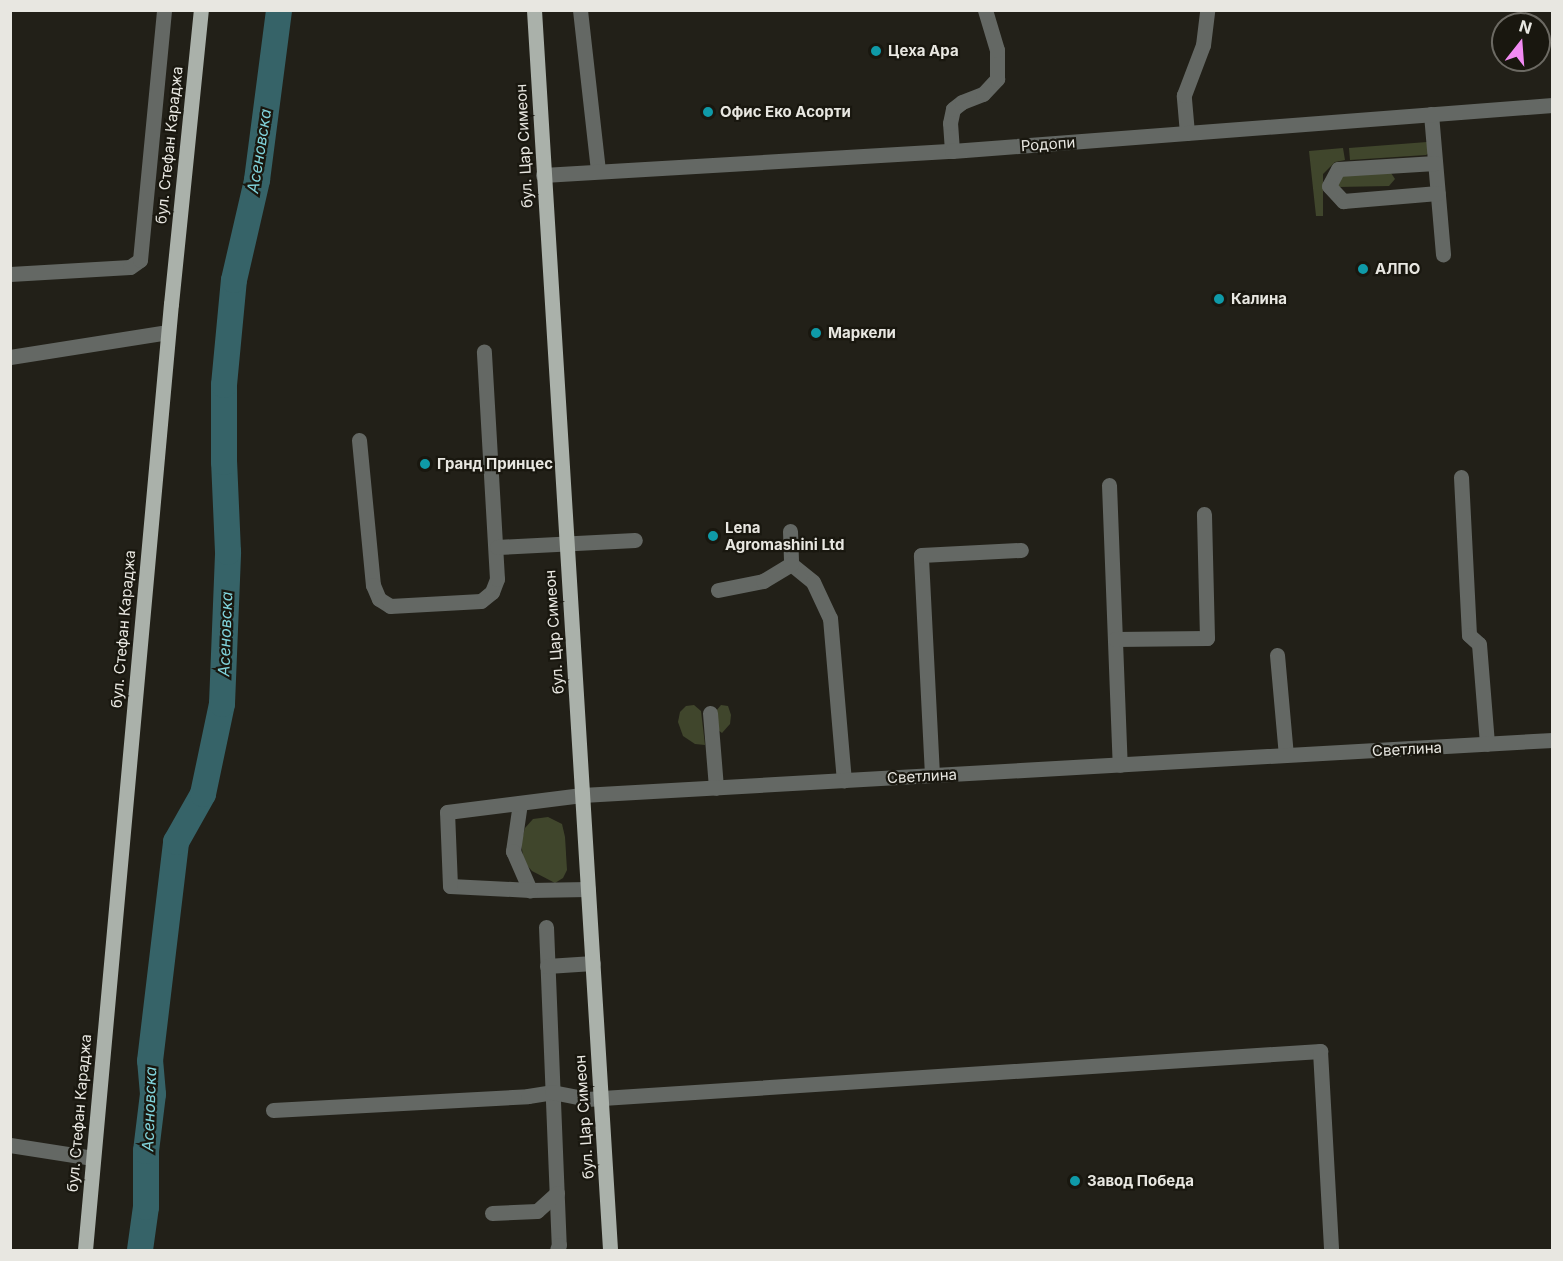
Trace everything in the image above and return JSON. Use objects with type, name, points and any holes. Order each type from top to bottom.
[{"type":"main road","name":"бул. Стефан Караджа","points":[[85,1251],[168,332],[201,10]]},
{"type":"main road","name":"бул. Цар Симеон","points":[[534,10],[610,1251]]},
{"type":"street","points":[[10,274],[130,267],[140,260],[164,10]]},
{"type":"street","points":[[580,10],[598,171]]},
{"type":"street","points":[[952,151],[950,123],[953,109],[962,102],[983,94],[997,79],[997,50],[985,10]]},
{"type":"street","points":[[1187,133],[1184,94],[1203,45],[1207,10]]},
{"type":"street","name":"Родопи","points":[[543,176],[952,151],[1552,105]]},
{"type":"street","points":[[1431,114],[1443,254]]},
{"type":"street","points":[[1435,163],[1338,169],[1329,186],[1343,201],[1438,193]]},
{"type":"street","points":[[10,357],[168,332]]},
{"type":"street","points":[[359,440],[373,585],[379,599],[390,606],[481,601],[492,592],[497,579],[497,547],[484,351]]},
{"type":"street","points":[[1461,477],[1469,635],[1479,644],[1486,744]]},
{"type":"street","points":[[1108,485],[1120,765]]},
{"type":"street","points":[[1115,639],[1207,638],[1204,514]]},
{"type":"street","points":[[790,531],[791,564],[813,582],[830,618],[844,780]]},
{"type":"street","points":[[497,547],[635,540]]},
{"type":"street","points":[[932,775],[921,555],[1021,550]]},
{"type":"street","points":[[718,590],[763,581],[791,564]]},
{"type":"street","points":[[1277,655],[1286,755]]},
{"type":"street","points":[[710,713],[716,788]]},
{"type":"street","name":"Светлина","points":[[530,890],[450,886],[447,812],[582,795],[1552,740]]},
{"type":"street","points":[[520,803],[513,851],[530,890],[588,889]]},
{"type":"street","points":[[546,927],[557,1193],[557,1251]]},
{"type":"street","points":[[547,966],[593,963]]},
{"type":"street","points":[[273,1110],[528,1096],[552,1092],[587,1099],[1320,1051],[1331,1251]]},
{"type":"street","points":[[10,1145],[93,1158]]},
{"type":"street","points":[[492,1213],[537,1211],[557,1193]]},
{"type":"green space","points":[[1427,142],[1429,153],[1426,155],[1350,160],[1349,148]]},
{"type":"green space","points":[[1343,148],[1345,160],[1335,162],[1323,174],[1323,216],[1316,216],[1309,151]]},
{"type":"green space","points":[[1391,173],[1395,179],[1389,186],[1338,187],[1338,176]]},
{"type":"green space","points":[[694,705],[701,711],[705,745],[695,744],[683,736],[678,722],[680,712],[686,706]]},
{"type":"green space","points":[[721,705],[728,706],[731,715],[730,724],[722,733],[718,730],[716,711]]},
{"type":"green space","points":[[548,817],[562,824],[565,837],[567,870],[563,878],[555,883],[532,871],[524,862],[521,843],[525,828],[533,819]]},
{"type":"waterway","name":"Асеновска","points":[[140,1250],[146,1207],[146,1151],[153,1094],[150,1061],[176,842],[203,794],[222,704],[228,552],[224,462],[224,385],[234,280],[257,180],[279,10]]},
{"type":"place","name":"Цеха Ара","points":[[876,51]]},
{"type":"place","name":"Офис Еко Асорти","points":[[708,112]]},
{"type":"place","name":"АЛПО","points":[[1363,269]]},
{"type":"place","name":"Калина","points":[[1219,299]]},
{"type":"place","name":"Маркели","points":[[816,333]]},
{"type":"place","name":"Гранд Принцес","points":[[425,464]]},
{"type":"place","name":"Lena Agromashini Ltd","points":[[713,536]]},
{"type":"place","name":"Завод Победа","points":[[1075,1181]]}]
